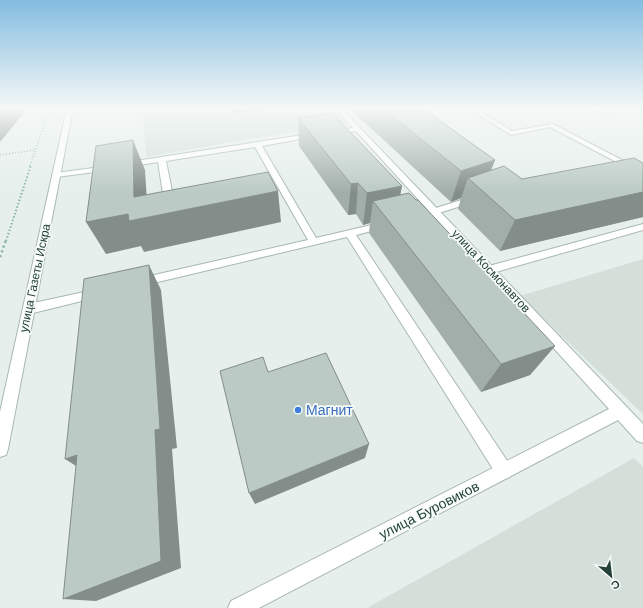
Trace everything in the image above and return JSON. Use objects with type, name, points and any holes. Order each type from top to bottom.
[{"type":"street","name":"улица Газеты Искра","points":[[0,449],[64,136]]},
{"type":"street","points":[[56,175],[162,160],[308,136]]},
{"type":"street","name":"улица Космонавтов","points":[[365,136],[643,435]]},
{"type":"street","points":[[572,136],[643,174]]},
{"type":"street","points":[[257,144],[314,242]]},
{"type":"street","points":[[162,160],[172,215]]},
{"type":"street","points":[[615,170],[630,167]]},
{"type":"street","points":[[415,218],[437,212],[485,194]]},
{"type":"street","points":[[129,285],[393,223]]},
{"type":"street","points":[[489,270],[643,227]]},
{"type":"street","points":[[350,233],[504,471]]},
{"type":"street","points":[[29,309],[106,291]]},
{"type":"street","name":"улица Буровиков","points":[[238,608],[620,411]]},
{"type":"path","points":[[0,257],[40,136]]},
{"type":"path","points":[[0,155],[35,150]]},
{"type":"shaded area","points":[[144,136],[266,136],[146,157]]},
{"type":"shaded area","points":[[643,259],[643,414],[520,296]]},
{"type":"shaded area","points":[[634,458],[643,467],[643,608],[367,608]]},
{"type":"building","points":[[313,136],[354,136],[402,186],[367,193],[358,183],[351,184]]},
{"type":"building","points":[[418,136],[462,136],[495,160],[461,171]]},
{"type":"building","points":[[133,140],[134,197],[268,172],[278,191],[129,221],[128,214],[86,222],[96,146]]},
{"type":"building","points":[[634,158],[643,163],[643,192],[515,220],[468,178],[504,166],[522,179]]},
{"type":"building","points":[[409,193],[416,200],[418,200],[555,346],[501,364],[373,201]]},
{"type":"building","points":[[149,265],[160,429],[155,430],[161,561],[63,599],[77,455],[65,459],[84,279]]},
{"type":"building","points":[[326,353],[369,444],[249,493],[220,371],[263,357],[268,372]]},
{"type":"place","name":"Магнит","points":[[298,410]]}]
